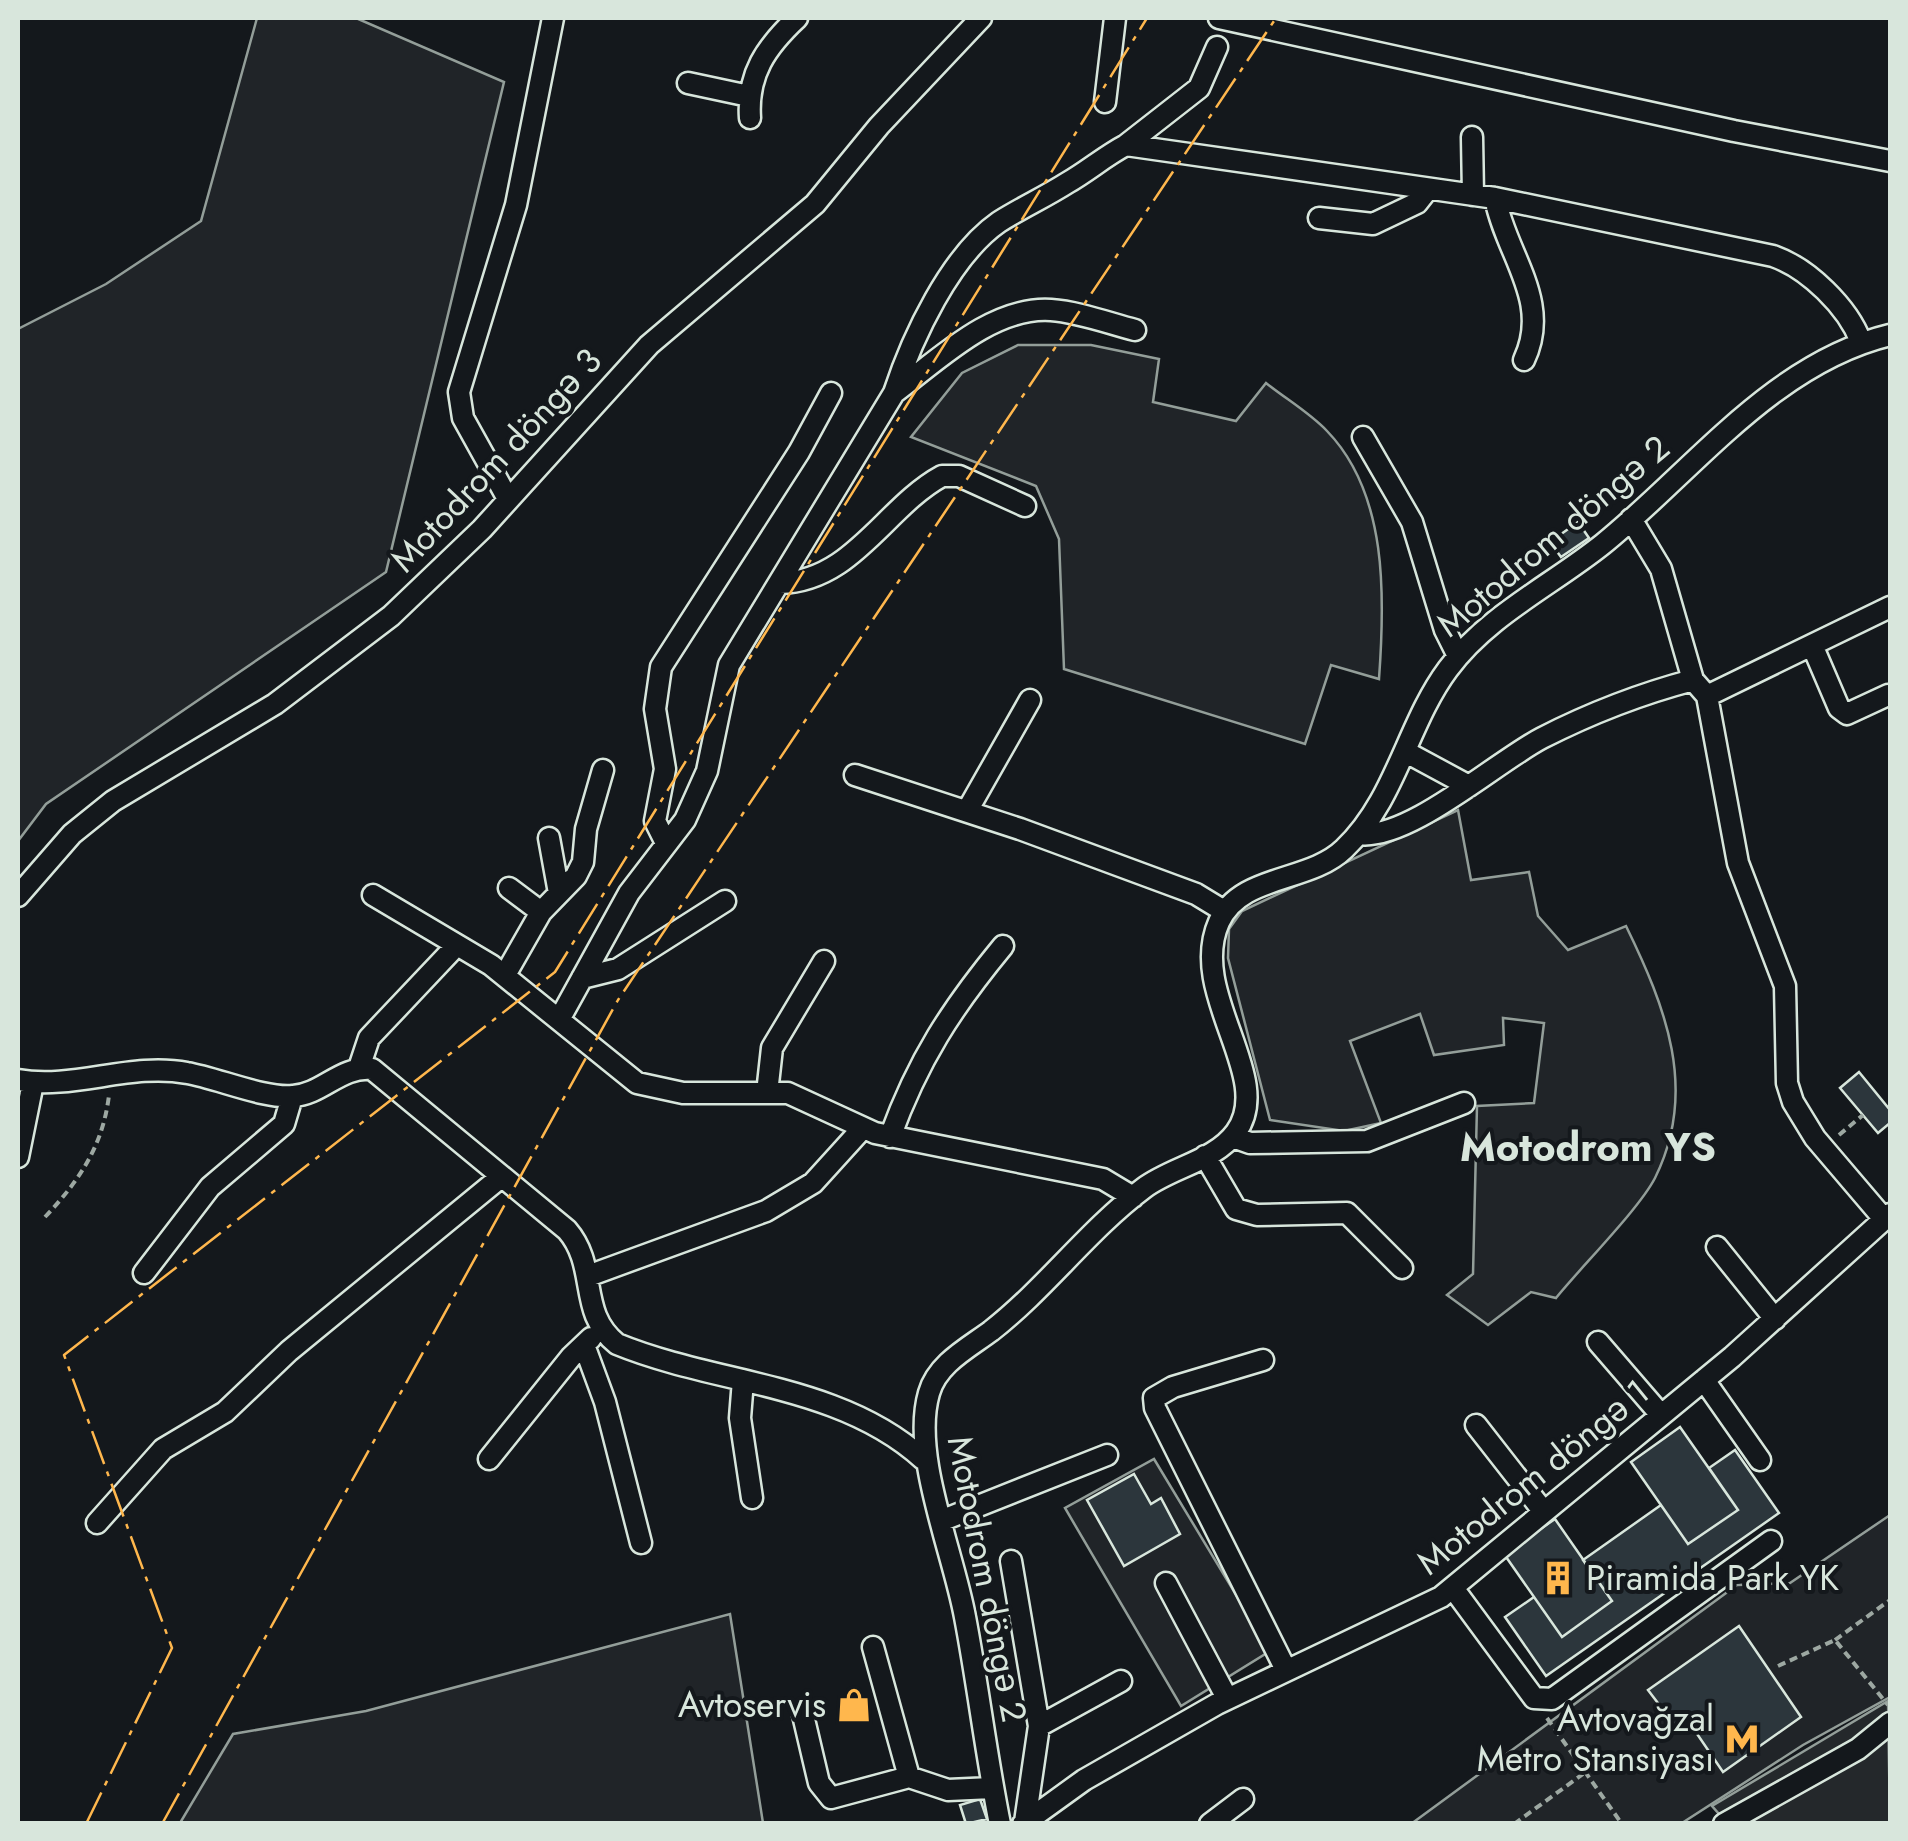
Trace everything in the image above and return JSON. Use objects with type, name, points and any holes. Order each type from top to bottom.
[{"type":"street","points":[[508,499],[463,418],[459,392],[516,205],[553,18]]},
{"type":"street","points":[[750,118],[748,96],[763,52],[796,18]]},
{"type":"street","name":"Motodrom döngə 3","points":[[18,896],[72,834],[113,801],[325,670],[426,584],[649,345],[815,204],[879,126],[980,18]]},
{"type":"street","points":[[1105,102],[1116,18]]},
{"type":"street","points":[[1219,18],[1734,131],[1890,161]]},
{"type":"street","points":[[560,1018],[665,840],[685,820],[707,771],[718,699],[729,665],[894,393],[907,354],[930,308],[985,234],[1126,146],[1159,115],[1199,88],[1217,47]]},
{"type":"street","points":[[688,83],[748,96]]},
{"type":"street","points":[[1472,137],[1484,197],[1526,278],[1534,340],[1524,360]]},
{"type":"street","points":[[1126,146],[1484,197],[1790,262],[1848,316],[1861,342]]},
{"type":"street","points":[[1319,218],[1372,224],[1417,202],[1428,188]]},
{"type":"street","points":[[894,393],[974,334],[1005,318],[1058,310],[1135,330]]},
{"type":"street","name":"Motodrom döngə 2","points":[[1224,911],[1246,892],[1330,859],[1359,834],[1406,752],[1432,693],[1458,656],[1495,622],[1632,519],[1712,443],[1762,403],[1861,342],[1890,334]]},
{"type":"street","points":[[665,840],[655,821],[665,769],[655,710],[661,667],[800,452],[831,394]]},
{"type":"street","points":[[1362,437],[1412,522],[1445,630],[1458,656]]},
{"type":"street","points":[[780,582],[814,577],[852,555],[942,476],[958,476],[1024,506]]},
{"type":"street","points":[[1632,519],[1662,569],[1693,680],[1708,696],[1738,863],[1785,986],[1788,1083],[1800,1116],[1887,1216]]},
{"type":"street","points":[[1708,696],[1890,607]]},
{"type":"street","points":[[1812,645],[1839,708],[1846,714],[1888,696]]},
{"type":"street","points":[[1359,834],[1383,832],[1470,786],[1536,741],[1584,717],[1693,680]]},
{"type":"street","points":[[967,811],[1030,700]]},
{"type":"street","points":[[1406,752],[1470,786]]},
{"type":"street","points":[[505,976],[542,912],[583,862],[586,830],[604,770]]},
{"type":"street","points":[[855,775],[1196,894],[1224,911],[1213,935],[1211,982],[1248,1093],[1246,1112],[1232,1137],[1250,1142],[1368,1141],[1464,1102]]},
{"type":"street","points":[[549,838],[559,892]]},
{"type":"street","points":[[509,888],[542,912]]},
{"type":"street","points":[[373,895],[505,976],[560,1018],[611,1065],[637,1082],[683,1092],[766,1094],[808,1100],[862,1129],[890,1138],[1103,1179],[1133,1198]]},
{"type":"street","points":[[582,978],[618,970],[725,901]]},
{"type":"street","points":[[360,1068],[369,1038],[456,946]]},
{"type":"street","points":[[890,1138],[912,1076],[940,1026],[1003,946]]},
{"type":"street","points":[[766,1094],[772,1048],[824,961]]},
{"type":"street","points":[[18,1158],[26,1082],[183,1072],[292,1097],[360,1068],[381,1074],[574,1238],[588,1276],[600,1330],[635,1351],[808,1397],[888,1432],[924,1458]]},
{"type":"street","points":[[144,1273],[210,1187],[284,1124],[292,1097]]},
{"type":"street","points":[[588,1276],[766,1211],[814,1184],[862,1129]]},
{"type":"street","name":"Motodrom döngə 2","points":[[1000,1824],[966,1624],[944,1520],[924,1458],[927,1398],[937,1374],[1046,1284],[1133,1198],[1161,1177],[1205,1156],[1232,1137]]},
{"type":"street","points":[[1205,1156],[1236,1208],[1257,1215],[1347,1213],[1402,1268]]},
{"type":"street","points":[[97,1524],[163,1449],[225,1412],[290,1351],[501,1177]]},
{"type":"street","name":"Motodrom döngə 1","points":[[1024,1823],[1084,1780],[1227,1698],[1285,1668],[1414,1612],[1453,1588],[1704,1380],[1887,1216]]},
{"type":"street","points":[[1717,1248],[1775,1319]]},
{"type":"street","points":[[490,1459],[600,1330]]},
{"type":"street","points":[[1598,1342],[1660,1415]]},
{"type":"street","points":[[584,1345],[605,1402],[641,1543]]},
{"type":"street","points":[[1263,1360],[1172,1387],[1154,1398],[1154,1408],[1285,1668]]},
{"type":"street","points":[[743,1380],[740,1418],[752,1498]]},
{"type":"street","points":[[1704,1380],[1760,1460]]},
{"type":"street","points":[[1476,1424],[1544,1512]]},
{"type":"street","points":[[944,1520],[1107,1455]]},
{"type":"street","points":[[1453,1588],[1534,1698],[1552,1698],[1771,1541]]},
{"type":"street","points":[[1011,1561],[1038,1726],[1024,1823]]},
{"type":"street","points":[[1166,1583],[1227,1698]]},
{"type":"street","points":[[873,1647],[910,1777]]},
{"type":"street","points":[[1038,1726],[1121,1681]]},
{"type":"street","points":[[803,1715],[818,1784],[831,1798],[910,1777],[948,1790],[992,1788]]},
{"type":"street","points":[[1724,1824],[1888,1731]]},
{"type":"street","points":[[1210,1824],[1243,1799]]},
{"type":"street","points":[[1754,1806],[1768,1824]]},
{"type":"path","points":[[45,1217],[74,1186],[98,1144],[111,1075]]},
{"type":"path","points":[[1824,1148],[1863,1115]]},
{"type":"path","points":[[1778,1666],[1835,1640],[1890,1600]]},
{"type":"path","points":[[1835,1640],[1890,1708]]},
{"type":"path","points":[[1534,1698],[1583,1774],[1622,1824]]},
{"type":"path","points":[[1518,1822],[1583,1774]]},
{"type":"path","points":[[1609,1824],[1617,1817]]},
{"type":"shaded area","points":[[257,18],[356,18],[504,82],[386,572],[46,804],[18,841],[18,329],[106,284],[201,221]]},
{"type":"shaded area","points":[[1018,345],[1091,345],[1159,359],[1153,402],[1236,421],[1266,383],[1320,424],[1347,456],[1372,516],[1381,581],[1379,679],[1331,665],[1305,744],[1064,669],[1059,539],[1036,486],[911,437],[962,373]]},
{"type":"shaded area","points":[[1458,810],[1471,880],[1529,872],[1538,916],[1568,950],[1626,926],[1664,1018],[1675,1081],[1675,1113],[1668,1145],[1655,1178],[1636,1205],[1556,1298],[1531,1292],[1488,1325],[1447,1295],[1473,1274],[1477,1106],[1534,1103],[1544,1023],[1503,1018],[1504,1045],[1434,1055],[1420,1014],[1350,1041],[1381,1123],[1344,1131],[1270,1120],[1228,958],[1229,929],[1242,911]]},
{"type":"shaded area","points":[[1154,1459],[1270,1651],[1181,1706],[1065,1508]]},
{"type":"shaded area","points":[[1890,1515],[1890,1697],[1803,1745],[1682,1823],[1411,1824],[1737,1585],[1790,1583]]},
{"type":"shaded area","points":[[730,1614],[763,1823],[180,1823],[233,1734],[366,1711]]},
{"type":"shaded area","points":[[1888,1701],[1890,1823],[1727,1823],[1712,1806]]},
{"type":"building","points":[[1578,522],[1589,538],[1561,557],[1550,542]]},
{"type":"building","points":[[1859,1072],[1890,1110],[1890,1123],[1878,1133],[1840,1088]]},
{"type":"building","points":[[1680,1427],[1738,1510],[1688,1544],[1631,1462]]},
{"type":"building","points":[[1735,1450],[1779,1513],[1546,1676],[1505,1617],[1534,1597],[1562,1637],[1612,1601],[1583,1560],[1661,1505],[1688,1544],[1738,1510],[1709,1468]]},
{"type":"building","points":[[1134,1474],[1151,1504],[1161,1498],[1180,1534],[1124,1566],[1087,1500]]},
{"type":"building","name":"Piramida Park YK","points":[[1555,1519],[1612,1601],[1562,1637],[1504,1554]]},
{"type":"building","name":"Avtovağzal Metro Stansiyası","points":[[1739,1626],[1801,1717],[1723,1772],[1691,1725],[1680,1732],[1648,1690]]},
{"type":"building","points":[[980,1799],[987,1819],[966,1824],[960,1805]]},
{"type":"power","points":[[86,1824],[172,1648],[64,1355],[555,972],[1147,18]]},
{"type":"power","points":[[162,1824],[618,1000],[1276,18]]},
{"type":"place","name":"Piramida Park YK","points":[[1558,1578]]},
{"type":"place","name":"Avtoservis","points":[[854,1705]]},
{"type":"place","name":"Avtovağzal Metro Stansiyası","points":[[1742,1739]]},
{"type":"district","name":"Motodrom YS","points":[[1588,1147]]}]
